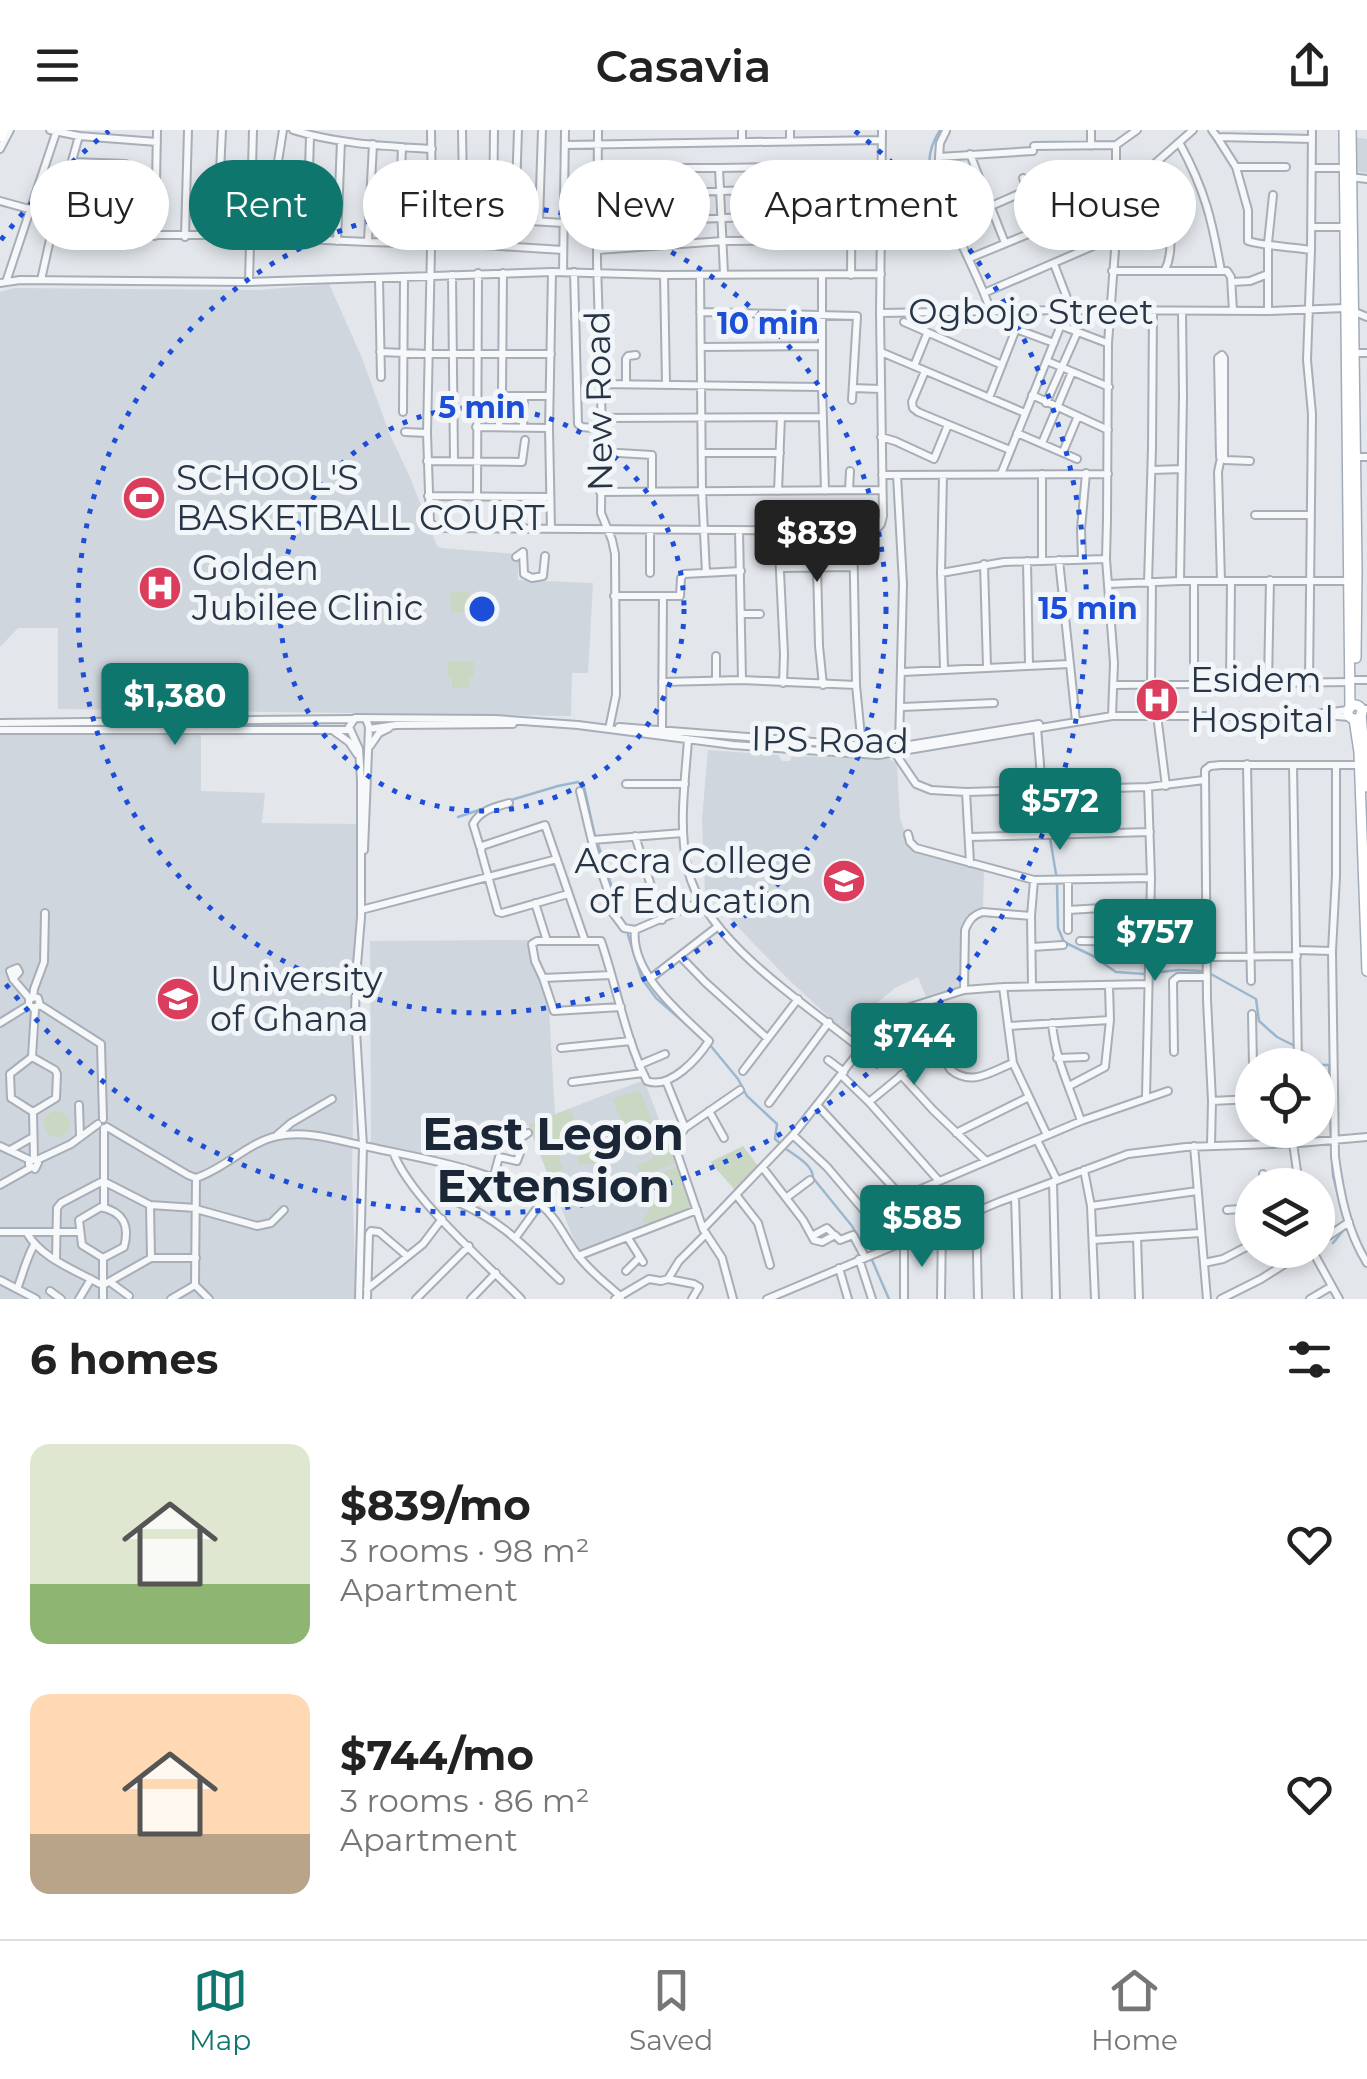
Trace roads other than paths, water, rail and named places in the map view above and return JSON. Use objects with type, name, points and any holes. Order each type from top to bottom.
[{"type":"main road","points":[[1347,130],[1345,227],[1362,569],[1353,581]]},
{"type":"main road","points":[[1346,174],[1353,681],[1367,787]]},
{"type":"main road","points":[[1357,712],[1367,971]]},
{"type":"street","points":[[156,160],[157,130]]},
{"type":"street","points":[[185,236],[188,130]]},
{"type":"street","points":[[221,160],[222,130]]},
{"type":"street","points":[[252,130],[252,160]]},
{"type":"street","points":[[278,160],[283,130]]},
{"type":"street","points":[[295,130],[310,136],[325,134],[341,141],[432,150]]},
{"type":"street","points":[[431,130],[432,160]]},
{"type":"street","points":[[462,130],[463,160]]},
{"type":"street","points":[[493,160],[494,130]]},
{"type":"street","points":[[517,160],[518,130]]},
{"type":"street","points":[[542,130],[539,222],[559,223]]},
{"type":"street","points":[[565,130],[565,160]]},
{"type":"street","name":"New Road","points":[[598,130],[598,160]]},
{"type":"street","points":[[742,130],[742,142]]},
{"type":"street","points":[[760,130],[760,141]]},
{"type":"street","points":[[790,130],[790,140]]},
{"type":"street","points":[[882,130],[882,160]]},
{"type":"street","points":[[1091,130],[1091,146]]},
{"type":"street","points":[[939,157],[1116,145],[1136,130]]},
{"type":"street","points":[[1160,160],[1193,130]]},
{"type":"street","points":[[157,142],[54,131],[3,281],[249,282],[552,272],[881,274]]},
{"type":"street","points":[[939,160],[940,143],[946,131]]},
{"type":"street","points":[[0,149],[4,133]]},
{"type":"street","points":[[1215,134],[1312,134],[1309,681]]},
{"type":"street","points":[[1215,134],[1236,168],[1248,210],[1248,241],[1311,250]]},
{"type":"street","points":[[73,160],[79,136]]},
{"type":"street","points":[[309,160],[310,136]]},
{"type":"street","points":[[565,145],[882,140]]},
{"type":"street","points":[[340,160],[341,141]]},
{"type":"street","points":[[372,160],[373,144]]},
{"type":"street","points":[[1180,144],[1206,200],[1221,271]]},
{"type":"street","points":[[1116,145],[1116,160]]},
{"type":"street","points":[[401,160],[402,147]]},
{"type":"street","points":[[970,154],[972,160]]},
{"type":"street","points":[[1236,168],[1286,166]]},
{"type":"street","points":[[710,168],[730,168]]},
{"type":"street","points":[[719,168],[724,274]]},
{"type":"street","points":[[1312,168],[1367,179]]},
{"type":"street","points":[[710,190],[730,190]]},
{"type":"street","points":[[1268,312],[1273,195]]},
{"type":"street","points":[[0,201],[29,209]]},
{"type":"street","points":[[710,218],[730,217]]},
{"type":"street","points":[[994,218],[1005,242]]},
{"type":"street","points":[[1312,227],[1345,227]]},
{"type":"street","points":[[169,236],[189,236]]},
{"type":"street","points":[[970,258],[1014,238]]},
{"type":"street","points":[[710,242],[730,241]]},
{"type":"street","points":[[41,280],[48,250]]},
{"type":"street","points":[[249,282],[250,250]]},
{"type":"street","points":[[431,250],[427,461],[430,522],[438,529],[875,531],[882,520],[881,250]]},
{"type":"street","points":[[563,272],[564,250]]},
{"type":"street","name":"New Road","points":[[597,250],[602,418],[600,513],[615,554],[616,695],[612,729]]},
{"type":"street","points":[[850,250],[851,275]]},
{"type":"street","points":[[966,250],[984,293],[987,312],[1016,329],[1054,342]]},
{"type":"street","points":[[984,293],[1085,250]]},
{"type":"street","points":[[1112,716],[1115,685],[1106,559],[1108,310],[1114,250]]},
{"type":"street","points":[[1169,250],[1169,267]]},
{"type":"street","points":[[1001,474],[1067,310],[1067,298],[1054,264]]},
{"type":"street","points":[[1112,271],[1169,267],[1221,271],[1230,274],[1234,311]]},
{"type":"street","points":[[551,529],[552,272]]},
{"type":"street","points":[[574,272],[578,424],[582,428],[602,429]]},
{"type":"street","points":[[477,496],[478,273]]},
{"type":"street","points":[[503,273],[502,394],[549,396]]},
{"type":"street","points":[[700,274],[706,573]]},
{"type":"street","points":[[1232,282],[1268,274]]},
{"type":"street","points":[[452,275],[454,461]]},
{"type":"street","points":[[664,275],[666,384]]},
{"type":"street","points":[[822,275],[825,491]]},
{"type":"street","points":[[379,278],[381,377]]},
{"type":"street","points":[[403,412],[404,278]]},
{"type":"street","name":"Ogbojo Street","points":[[880,313],[1309,309],[1367,316]]},
{"type":"street","points":[[1151,685],[1153,310]]},
{"type":"street","points":[[1180,581],[1182,311]]},
{"type":"street","points":[[700,312],[854,314],[858,318],[852,400]]},
{"type":"street","points":[[904,322],[1002,365]]},
{"type":"street","points":[[1062,326],[1108,343]]},
{"type":"street","points":[[989,398],[1016,329]]},
{"type":"street","points":[[1046,403],[1077,333]]},
{"type":"street","points":[[914,366],[927,334]]},
{"type":"street","points":[[700,347],[822,346]]},
{"type":"street","points":[[380,352],[551,354]]},
{"type":"street","points":[[881,352],[1025,413]]},
{"type":"street","points":[[1354,353],[1367,353]]},
{"type":"street","points":[[626,384],[626,359],[636,355]]},
{"type":"street","points":[[1221,581],[1220,355],[1224,358],[1222,460]]},
{"type":"street","points":[[1047,361],[1109,387]]},
{"type":"street","points":[[925,371],[913,408],[1010,450]]},
{"type":"street","points":[[1042,443],[1072,372]]},
{"type":"street","points":[[601,384],[822,387]]},
{"type":"street","points":[[853,388],[880,389]]},
{"type":"street","points":[[1032,395],[1108,430]]},
{"type":"street","points":[[499,396],[499,427]]},
{"type":"street","points":[[523,427],[524,396]]},
{"type":"street","points":[[1063,452],[1078,416]]},
{"type":"street","points":[[778,491],[781,417]]},
{"type":"street","points":[[602,418],[823,417]]},
{"type":"street","points":[[930,474],[948,425]]},
{"type":"street","points":[[476,427],[549,428]]},
{"type":"street","points":[[405,432],[427,433]]},
{"type":"street","points":[[1017,433],[1077,458]]},
{"type":"street","points":[[880,437],[934,459]]},
{"type":"street","points":[[427,461],[522,462],[526,440]]},
{"type":"street","points":[[601,452],[652,454],[652,492]]},
{"type":"street","points":[[702,453],[780,453]]},
{"type":"street","points":[[1355,457],[1367,457]]},
{"type":"street","points":[[1222,460],[1250,461]]},
{"type":"street","points":[[1152,470],[1182,469]]},
{"type":"street","points":[[849,490],[850,471]]},
{"type":"street","points":[[1082,559],[1086,473]]},
{"type":"street","points":[[898,474],[902,707],[897,750],[911,778],[921,788],[966,792],[1148,787],[1204,780]]},
{"type":"street","points":[[1042,474],[1042,560]]},
{"type":"street","points":[[882,475],[1108,474]]},
{"type":"street","points":[[943,475],[944,669]]},
{"type":"street","points":[[600,492],[882,490]]},
{"type":"street","points":[[428,496],[549,496]]},
{"type":"street","points":[[1255,515],[1310,515]]},
{"type":"street","points":[[853,529],[856,685],[862,750]]},
{"type":"street","points":[[650,530],[650,573]]},
{"type":"street","points":[[740,530],[742,680]]},
{"type":"street","points":[[778,530],[783,683]]},
{"type":"street","points":[[516,557],[524,552],[524,574],[534,578],[543,576],[545,556]]},
{"type":"street","points":[[941,573],[1027,560],[1106,559]]},
{"type":"street","points":[[1027,560],[1029,665]]},
{"type":"street","points":[[1059,560],[1076,722]]},
{"type":"street","points":[[984,564],[987,667]]},
{"type":"street","points":[[780,568],[854,566]]},
{"type":"street","points":[[817,567],[823,685]]},
{"type":"street","points":[[614,596],[681,595],[684,574],[740,571]]},
{"type":"street","points":[[1268,683],[1270,580]]},
{"type":"street","points":[[1194,581],[1194,684]]},
{"type":"street","points":[[1230,683],[1231,581]]},
{"type":"street","points":[[1108,584],[1353,581]]},
{"type":"street","points":[[662,730],[663,596]]},
{"type":"street","points":[[741,614],[760,614]]},
{"type":"street","points":[[716,656],[716,680]]},
{"type":"street","points":[[902,672],[1070,664]]},
{"type":"street","points":[[662,682],[742,680],[856,685]]},
{"type":"street","points":[[1115,685],[1367,680]]},
{"type":"street","points":[[902,707],[994,703]]},
{"type":"street","name":"IPS Road","points":[[366,719],[495,719],[688,740],[897,750],[1112,716],[1357,712]]},
{"type":"street","points":[[1157,715],[1166,786]]},
{"type":"street","points":[[352,719],[351,732],[360,760],[361,906],[355,1018],[362,1146],[359,1299]]},
{"type":"street","points":[[0,722],[366,719],[361,906]]},
{"type":"street","name":"IPS Road","points":[[368,731],[396,725],[494,726],[519,722]]},
{"type":"street","points":[[367,752],[377,735],[396,725]]},
{"type":"street","name":"IPS Road","points":[[612,729],[621,726],[862,750]]},
{"type":"street","points":[[1041,727],[1042,790]]},
{"type":"street","points":[[0,730],[329,730],[360,736],[368,731]]},
{"type":"street","points":[[329,730],[349,742],[360,760]]},
{"type":"street","points":[[688,740],[683,833],[688,873],[700,902],[717,928],[744,954],[862,1049]]},
{"type":"street","points":[[1211,1145],[1205,770],[1210,766],[1247,764],[1360,765]]},
{"type":"street","points":[[1247,764],[1251,982]]},
{"type":"street","points":[[1293,764],[1298,1048]]},
{"type":"street","points":[[1334,1048],[1336,765]]},
{"type":"street","points":[[626,784],[685,784]]},
{"type":"street","points":[[1146,1097],[1148,787]]},
{"type":"street","points":[[580,791],[610,909],[624,928],[635,930],[700,902]]},
{"type":"street","points":[[966,792],[970,863]]},
{"type":"street","points":[[509,804],[484,811],[473,824],[498,912],[568,894]]},
{"type":"street","points":[[481,848],[483,844],[545,825],[585,941]]},
{"type":"street","points":[[969,837],[1150,832]]},
{"type":"street","points":[[592,840],[683,833]]},
{"type":"street","points":[[908,834],[916,848],[1034,880],[1150,878]]},
{"type":"street","points":[[635,836],[662,920]]},
{"type":"street","points":[[361,906],[557,859]]},
{"type":"street","points":[[1032,986],[1034,880]]},
{"type":"street","points":[[1068,881],[1068,930]]},
{"type":"street","points":[[536,903],[547,941]]},
{"type":"street","points":[[1068,910],[1102,908]]},
{"type":"street","points":[[964,990],[968,921],[983,912],[1032,916]]},
{"type":"street","points":[[32,1057],[34,989],[44,962],[45,913]]},
{"type":"street","points":[[650,979],[717,928]]},
{"type":"street","points":[[621,1007],[557,1012],[551,1008],[532,944],[601,941],[639,1065],[652,1084],[666,1081],[688,1066],[707,1044],[650,979],[636,948],[635,930]]},
{"type":"street","points":[[1080,941],[1150,942]]},
{"type":"street","points":[[1032,947],[1063,945]]},
{"type":"street","points":[[1208,958],[1332,951]]},
{"type":"street","points":[[680,956],[767,1038]]},
{"type":"street","points":[[543,978],[611,975]]},
{"type":"street","points":[[1174,1052],[1173,981],[1178,977],[1207,977]]},
{"type":"street","points":[[13,979],[34,1003],[101,1044],[104,1206]]},
{"type":"street","points":[[276,1136],[325,1138],[493,1179],[540,1204],[592,1273],[618,1298],[649,1280],[668,1278],[704,1232],[793,1136],[862,1049],[907,1008],[964,990],[1148,984]]},
{"type":"street","points":[[1069,1086],[1106,1067],[1109,986]]},
{"type":"street","points":[[1003,987],[1014,1063],[1047,1135]]},
{"type":"street","points":[[743,1072],[798,998]]},
{"type":"street","points":[[0,1022],[34,1003]]},
{"type":"street","points":[[907,1008],[959,1076],[968,1079],[1014,1063]]},
{"type":"street","points":[[1252,1014],[1253,1048]]},
{"type":"street","points":[[1008,1026],[1110,1020]]},
{"type":"street","points":[[769,1103],[829,1022]]},
{"type":"street","points":[[1052,1024],[1057,1058],[1081,1121]]},
{"type":"street","points":[[561,1048],[631,1041]]},
{"type":"street","points":[[869,1102],[936,1046]]},
{"type":"street","points":[[639,1065],[665,1054]]},
{"type":"street","points":[[32,1057],[10,1074],[11,1098],[33,1112]]},
{"type":"street","points":[[32,1057],[57,1074],[56,1098],[33,1112]]},
{"type":"street","points":[[1057,1058],[1084,1057]]},
{"type":"street","points":[[828,1060],[939,1181]]},
{"type":"street","points":[[572,1082],[643,1074]]},
{"type":"street","points":[[901,1074],[986,1161]]},
{"type":"street","points":[[666,1081],[684,1128]]},
{"type":"street","points":[[733,1299],[722,1258],[704,1232],[674,1147],[684,1128],[740,1090]]},
{"type":"street","points":[[817,1105],[902,1197],[1081,1121],[1168,1091]]},
{"type":"street","points":[[956,1133],[1029,1097]]},
{"type":"street","points":[[103,1126],[196,1178],[276,1136],[332,1099]]},
{"type":"street","points":[[1212,1101],[1235,1100]]},
{"type":"street","points":[[79,1105],[80,1138]]},
{"type":"street","points":[[710,1111],[724,1138]]},
{"type":"street","points":[[33,1112],[33,1163]]},
{"type":"street","points":[[0,1185],[103,1126]]},
{"type":"street","points":[[493,1179],[499,1157],[517,1162],[520,1153],[515,1147],[528,1133]]},
{"type":"street","points":[[793,1136],[827,1167],[867,1214]]},
{"type":"street","points":[[1367,1136],[1335,1140],[1346,1223],[1367,1263]]},
{"type":"street","points":[[10,1151],[33,1137]]},
{"type":"street","points":[[1037,1140],[1055,1181],[1056,1299]]},
{"type":"street","points":[[767,1299],[1015,1196],[1128,1154],[1235,1144]]},
{"type":"street","points":[[0,1146],[33,1163]]},
{"type":"street","points":[[1194,1146],[1207,1299]]},
{"type":"street","points":[[392,1152],[400,1169],[442,1218],[522,1299]]},
{"type":"street","points":[[763,1168],[804,1220],[814,1240],[822,1242],[834,1235],[840,1240],[854,1235],[872,1299]]},
{"type":"street","points":[[1084,1170],[1092,1206],[1095,1299]]},
{"type":"street","points":[[196,1178],[195,1285],[209,1299]]},
{"type":"street","points":[[786,1198],[810,1180]]},
{"type":"street","points":[[103,1181],[150,1206],[196,1208],[257,1226],[271,1223],[284,1210]]},
{"type":"street","points":[[56,1260],[58,1208],[103,1181]]},
{"type":"street","points":[[1092,1206],[1197,1190]]},
{"type":"street","points":[[737,1196],[758,1223],[770,1265]]},
{"type":"street","points":[[1015,1196],[1018,1299]]},
{"type":"street","points":[[457,1202],[491,1218],[560,1280]]},
{"type":"street","points":[[516,1237],[540,1204]]},
{"type":"street","points":[[103,1258],[80,1242],[79,1222],[104,1206]]},
{"type":"street","points":[[103,1258],[124,1247],[126,1241],[125,1219],[104,1206]]},
{"type":"street","points":[[150,1206],[150,1258]]},
{"type":"street","points":[[1227,1210],[1235,1209]]},
{"type":"street","points":[[578,1256],[697,1210]]},
{"type":"street","points":[[976,1212],[978,1299]]},
{"type":"street","points":[[362,1214],[373,1232],[406,1255]]},
{"type":"street","points":[[367,1290],[424,1242],[442,1218]]},
{"type":"street","points":[[1335,1231],[1346,1223]]},
{"type":"street","points":[[941,1299],[942,1226]]},
{"type":"street","points":[[0,1232],[79,1232]]},
{"type":"street","points":[[27,1232],[34,1245],[56,1260],[129,1296]]},
{"type":"street","points":[[367,1299],[373,1232]]},
{"type":"street","points":[[1093,1240],[1200,1233]]},
{"type":"street","points":[[1137,1237],[1139,1299]]},
{"type":"street","points":[[626,1271],[641,1260],[628,1238]]},
{"type":"street","points":[[904,1242],[904,1299]]},
{"type":"street","points":[[17,1289],[34,1245]]},
{"type":"street","points":[[416,1299],[469,1246]]},
{"type":"street","points":[[1204,1263],[1235,1253]]},
{"type":"street","points":[[103,1258],[103,1299]]},
{"type":"street","points":[[106,1283],[150,1258],[196,1258]]},
{"type":"street","points":[[839,1268],[848,1299]]},
{"type":"street","points":[[1221,1299],[1280,1268]]},
{"type":"street","points":[[1321,1268],[1339,1299]]},
{"type":"street","points":[[471,1299],[496,1273]]},
{"type":"street","points":[[668,1278],[699,1287],[692,1299]]},
{"type":"street","points":[[78,1299],[90,1279]]},
{"type":"street","points":[[0,1280],[36,1299]]},
{"type":"street","points":[[171,1299],[195,1285]]},
{"type":"street","points":[[1310,1299],[1332,1286]]},
{"type":"street","points":[[50,1291],[60,1299]]},
{"type":"waterway","points":[[929,160],[940,130]]},
{"type":"waterway","points":[[1041,734],[1045,783]]},
{"type":"waterway","points":[[511,800],[578,782],[584,787],[595,836]]},
{"type":"waterway","points":[[458,817],[485,808]]},
{"type":"waterway","points":[[1050,838],[1056,874]]},
{"type":"waterway","points":[[598,844],[615,897]]},
{"type":"waterway","points":[[1057,884],[1058,928],[1064,942],[1116,972],[1144,974]]},
{"type":"waterway","points":[[628,935],[642,979],[656,998],[696,1033]]},
{"type":"waterway","points":[[1152,973],[1204,971]]},
{"type":"waterway","points":[[1211,974],[1256,999],[1259,1021],[1295,1046]]},
{"type":"waterway","points":[[710,1045],[747,1096],[777,1124],[775,1139],[781,1144]]},
{"type":"waterway","points":[[1331,1148],[1339,1199]]},
{"type":"waterway","points":[[786,1149],[807,1165],[867,1252]]},
{"type":"waterway","points":[[1335,1241],[1347,1226]]},
{"type":"waterway","points":[[872,1260],[889,1299]]},
{"type":"place","name":"SCHOOL'S BASKETBALL COURT","points":[[144,498]]},
{"type":"place","name":"Golden Jubilee Clinic","points":[[160,588]]},
{"type":"place","name":"Esidem Hospital","points":[[1157,700]]},
{"type":"place","name":"Accra College of Education","points":[[844,881]]},
{"type":"place","name":"University of Ghana","points":[[178,999]]},
{"type":"district","name":"East Legon Extension","points":[[553,1160]]}]
